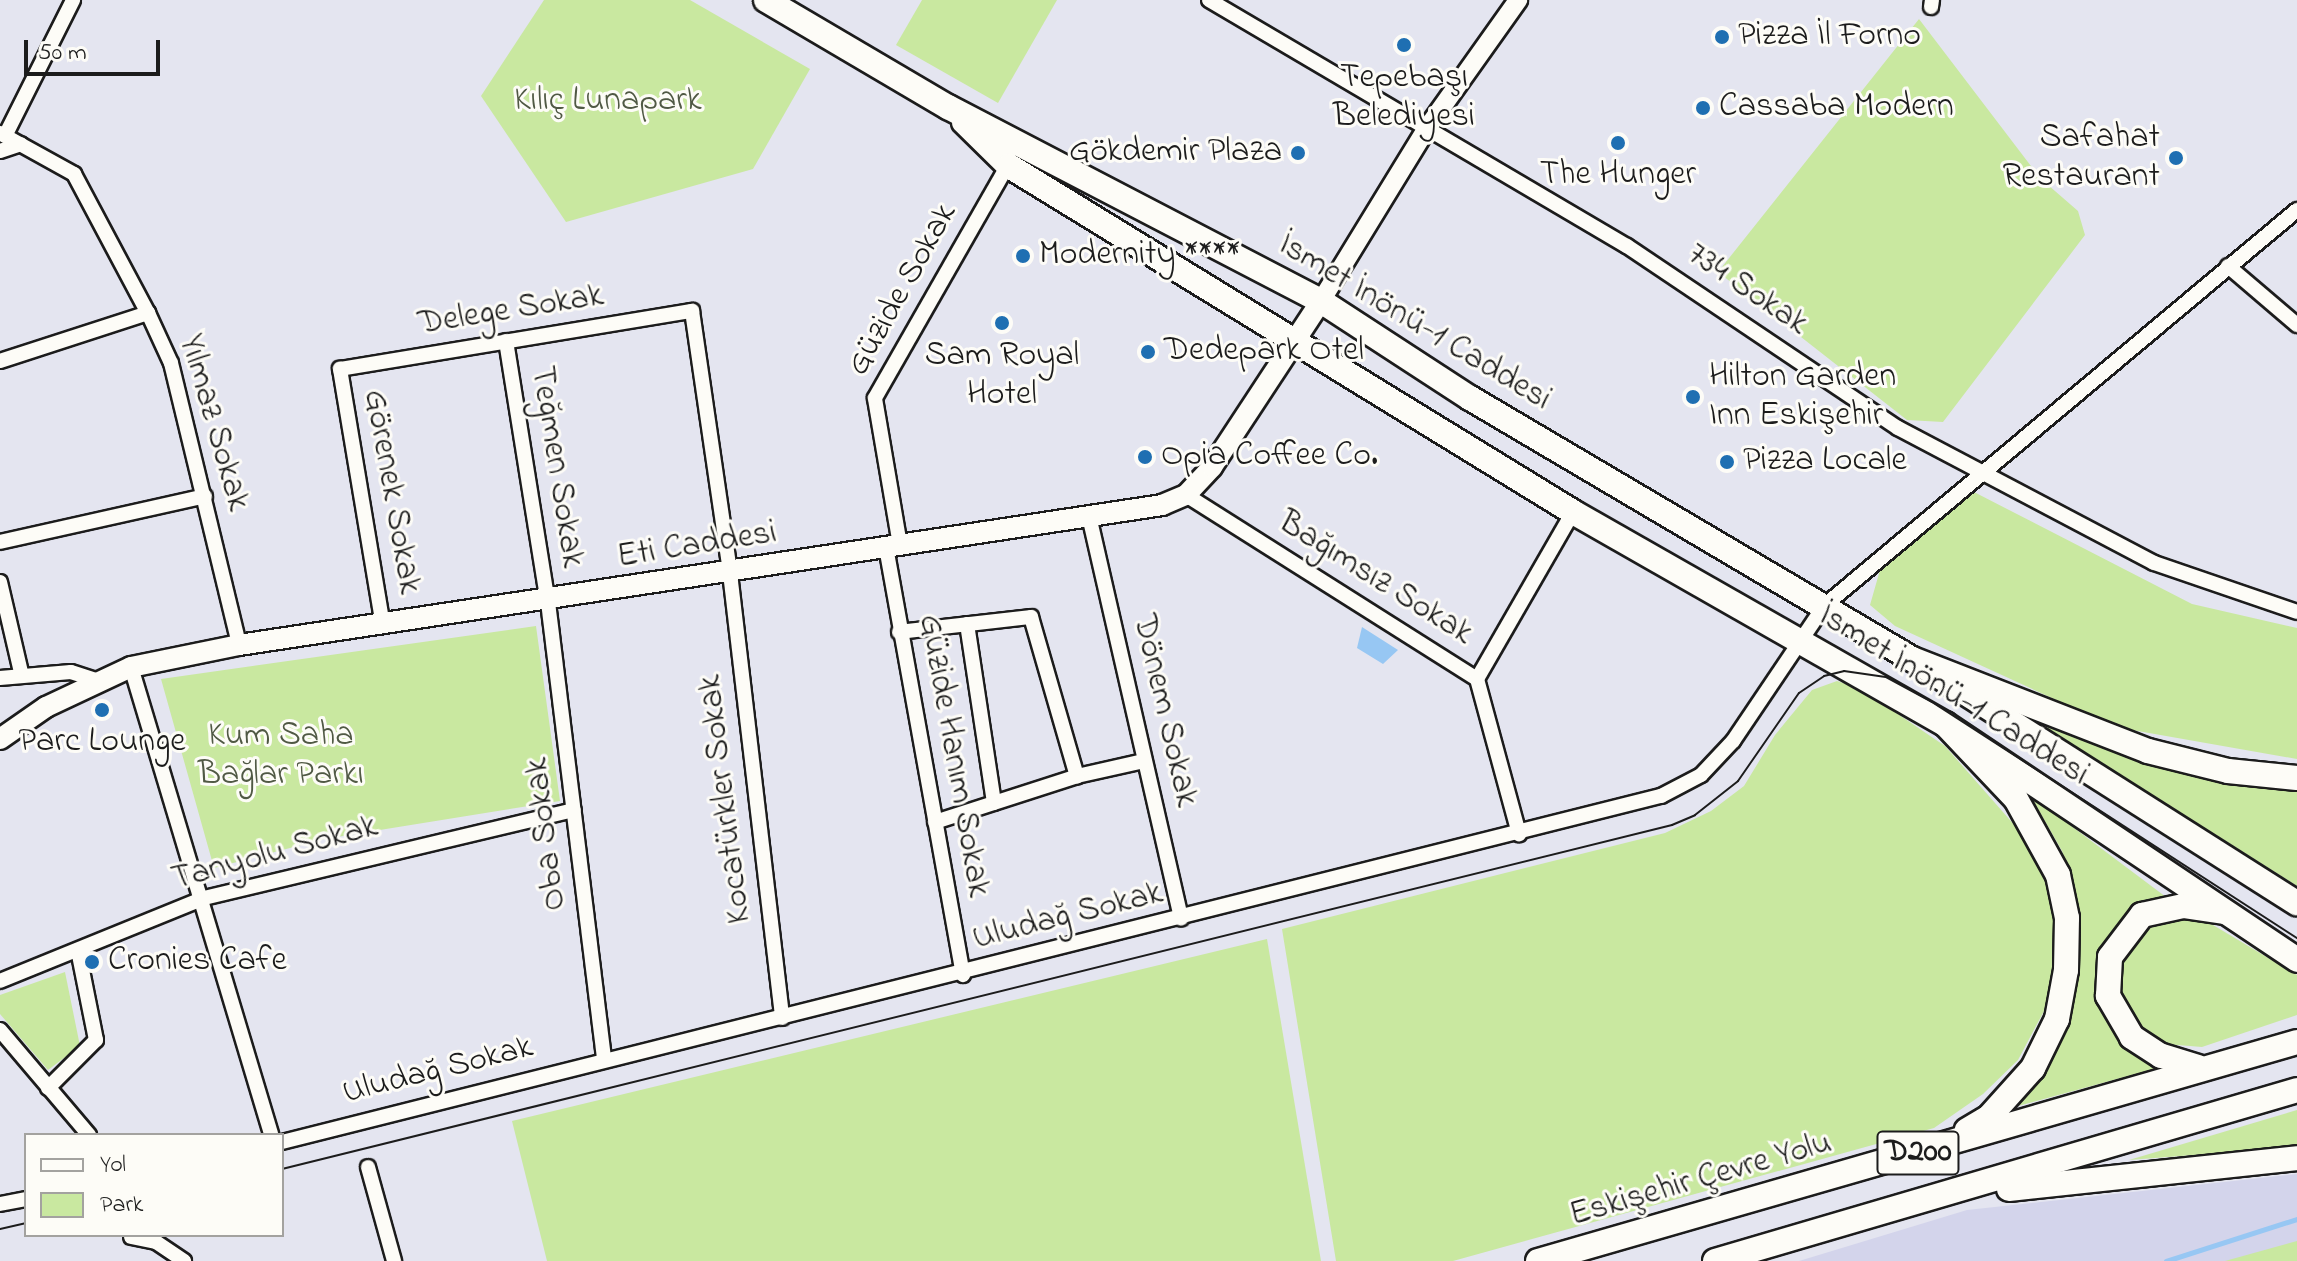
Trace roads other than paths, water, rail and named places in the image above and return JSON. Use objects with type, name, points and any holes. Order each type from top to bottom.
[{"type":"main road","points":[[766,0],[948,107]]},
{"type":"main road","name":"İsmet İnönü-1 Caddesi","points":[[948,107],[1008,165],[1573,512],[1945,724],[2297,960]]},
{"type":"main road","name":"İsmet İnönü-1 Caddesi","points":[[948,107],[1321,301],[1470,398],[1912,659],[2297,903]]},
{"type":"main road","points":[[1186,495],[1246,420],[1321,301]]},
{"type":"main road","name":"Eti Caddesi","points":[[0,739],[46,707],[131,667],[239,645],[548,602],[1162,505],[1186,495]]},
{"type":"main road","points":[[1912,659],[2148,751],[2228,771],[2297,778]]},
{"type":"main road","points":[[1936,1148],[1989,1117],[2033,1068],[2057,1019],[2066,970],[2067,918],[2058,875],[2016,799],[1945,724]]},
{"type":"main road","points":[[2200,1067],[2161,1056],[2132,1037],[2108,996],[2110,957],[2142,915],[2183,906],[2224,912]]},
{"type":"main road","name":"Eskişehir Çevre Yolu","points":[[1538,1261],[1936,1148],[2200,1067],[2297,1042]]},
{"type":"main road","name":"D200","points":[[1715,1261],[1951,1195],[2297,1090]]},
{"type":"main road","points":[[1951,1195],[2297,1158]]},
{"type":"street","points":[[3,135],[73,0]]},
{"type":"street","name":"734 Sokak","points":[[1209,0],[1425,131],[1627,246],[1898,428],[1989,471],[2154,563],[2297,612]]},
{"type":"street","points":[[1321,301],[1425,131],[1518,0]]},
{"type":"street","name":"Yılmaz Sokak","points":[[3,135],[74,174],[148,313],[171,363],[239,645]]},
{"type":"street","points":[[0,151],[21,144]]},
{"type":"street","name":"Güzide Sokak","points":[[893,546],[875,398],[1008,165]]},
{"type":"street","name":"Uludağ Sokak","points":[[284,1141],[604,1059],[963,975],[1661,796],[1701,775],[1733,741],[1797,639],[1824,606],[1989,471],[2297,210]]},
{"type":"street","points":[[2228,266],[2297,325]]},
{"type":"street","name":"Delege Sokak","points":[[340,369],[692,311]]},
{"type":"street","name":"Kocatürkler Sokak","points":[[692,311],[730,573],[782,1018]]},
{"type":"street","points":[[0,361],[148,313]]},
{"type":"street","name":"Teğmen Sokak","points":[[506,341],[548,602]]},
{"type":"street","name":"Görenek Sokak","points":[[340,369],[383,626]]},
{"type":"street","name":"Bağımsız Sokak","points":[[1186,495],[1477,679],[1519,834]]},
{"type":"street","points":[[0,542],[205,496]]},
{"type":"street","points":[[1477,679],[1573,512]]},
{"type":"street","name":"Dönem Sokak","points":[[1089,516],[1181,919]]},
{"type":"street","name":"Güzide Hanım Sokak","points":[[893,546],[899,632],[963,975]]},
{"type":"street","points":[[0,582],[21,672]]},
{"type":"street","name":"Oba Sokak","points":[[548,602],[604,1059]]},
{"type":"street","points":[[899,632],[1031,617],[1077,776]]},
{"type":"street","points":[[967,624],[994,803]]},
{"type":"street","points":[[131,667],[204,898],[270,1133]]},
{"type":"street","points":[[0,678],[21,672],[71,672],[99,681]]},
{"type":"street","points":[[935,822],[1077,776],[1144,761]]},
{"type":"street","name":"Tanyolu Sokak","points":[[0,981],[204,898],[574,810]]},
{"type":"street","points":[[48,1088],[96,1040],[78,950]]},
{"type":"street","points":[[0,1030],[87,1133]]},
{"type":"street","points":[[368,1167],[394,1261]]},
{"type":"street","points":[[0,1204],[24,1199]]},
{"type":"street","points":[[131,1237],[156,1242],[184,1261]]},
{"type":"water","points":[[1362,627],[1398,650],[1383,664],[1357,648]]},
{"type":"waterway","points":[[2166,1261],[2297,1219]]},
{"type":"tram line","points":[[284,1169],[1672,825],[1695,815],[1738,781],[1799,693],[1824,676],[1844,671],[1886,677],[1932,702],[2297,938]]},
{"type":"tram line","points":[[0,1229],[24,1223]]},
{"type":"place","name":"Pizza İl Forno","points":[[1722,37]]},
{"type":"place","name":"Tepebaşı Belediyesi","points":[[1404,45]]},
{"type":"place","name":"Cassaba Modern","points":[[1703,108]]},
{"type":"place","name":"The Hunger","points":[[1618,143]]},
{"type":"place","name":"Gökdemir Plaza","points":[[1298,153]]},
{"type":"place","name":"Safahat Restaurant","points":[[2176,158]]},
{"type":"place","name":"Modernity ****","points":[[1023,256]]},
{"type":"place","name":"Sam Royal Hotel","points":[[1002,323]]},
{"type":"place","name":"Dedepark Otel","points":[[1148,352]]},
{"type":"place","name":"Hilton Garden Inn Eskişehir","points":[[1693,397]]},
{"type":"place","name":"Opia Coffee Co.","points":[[1145,457]]},
{"type":"place","name":"Pizza Locale","points":[[1727,462]]},
{"type":"place","name":"Parc Lounge","points":[[102,710]]},
{"type":"place","name":"Cronies Cafe","points":[[92,962]]},
{"type":"park label","name":"Kılıç Lunapark","points":[[608,102]]},
{"type":"park label","name":"Kum Saha Bağlar Parkı","points":[[281,756]]}]
